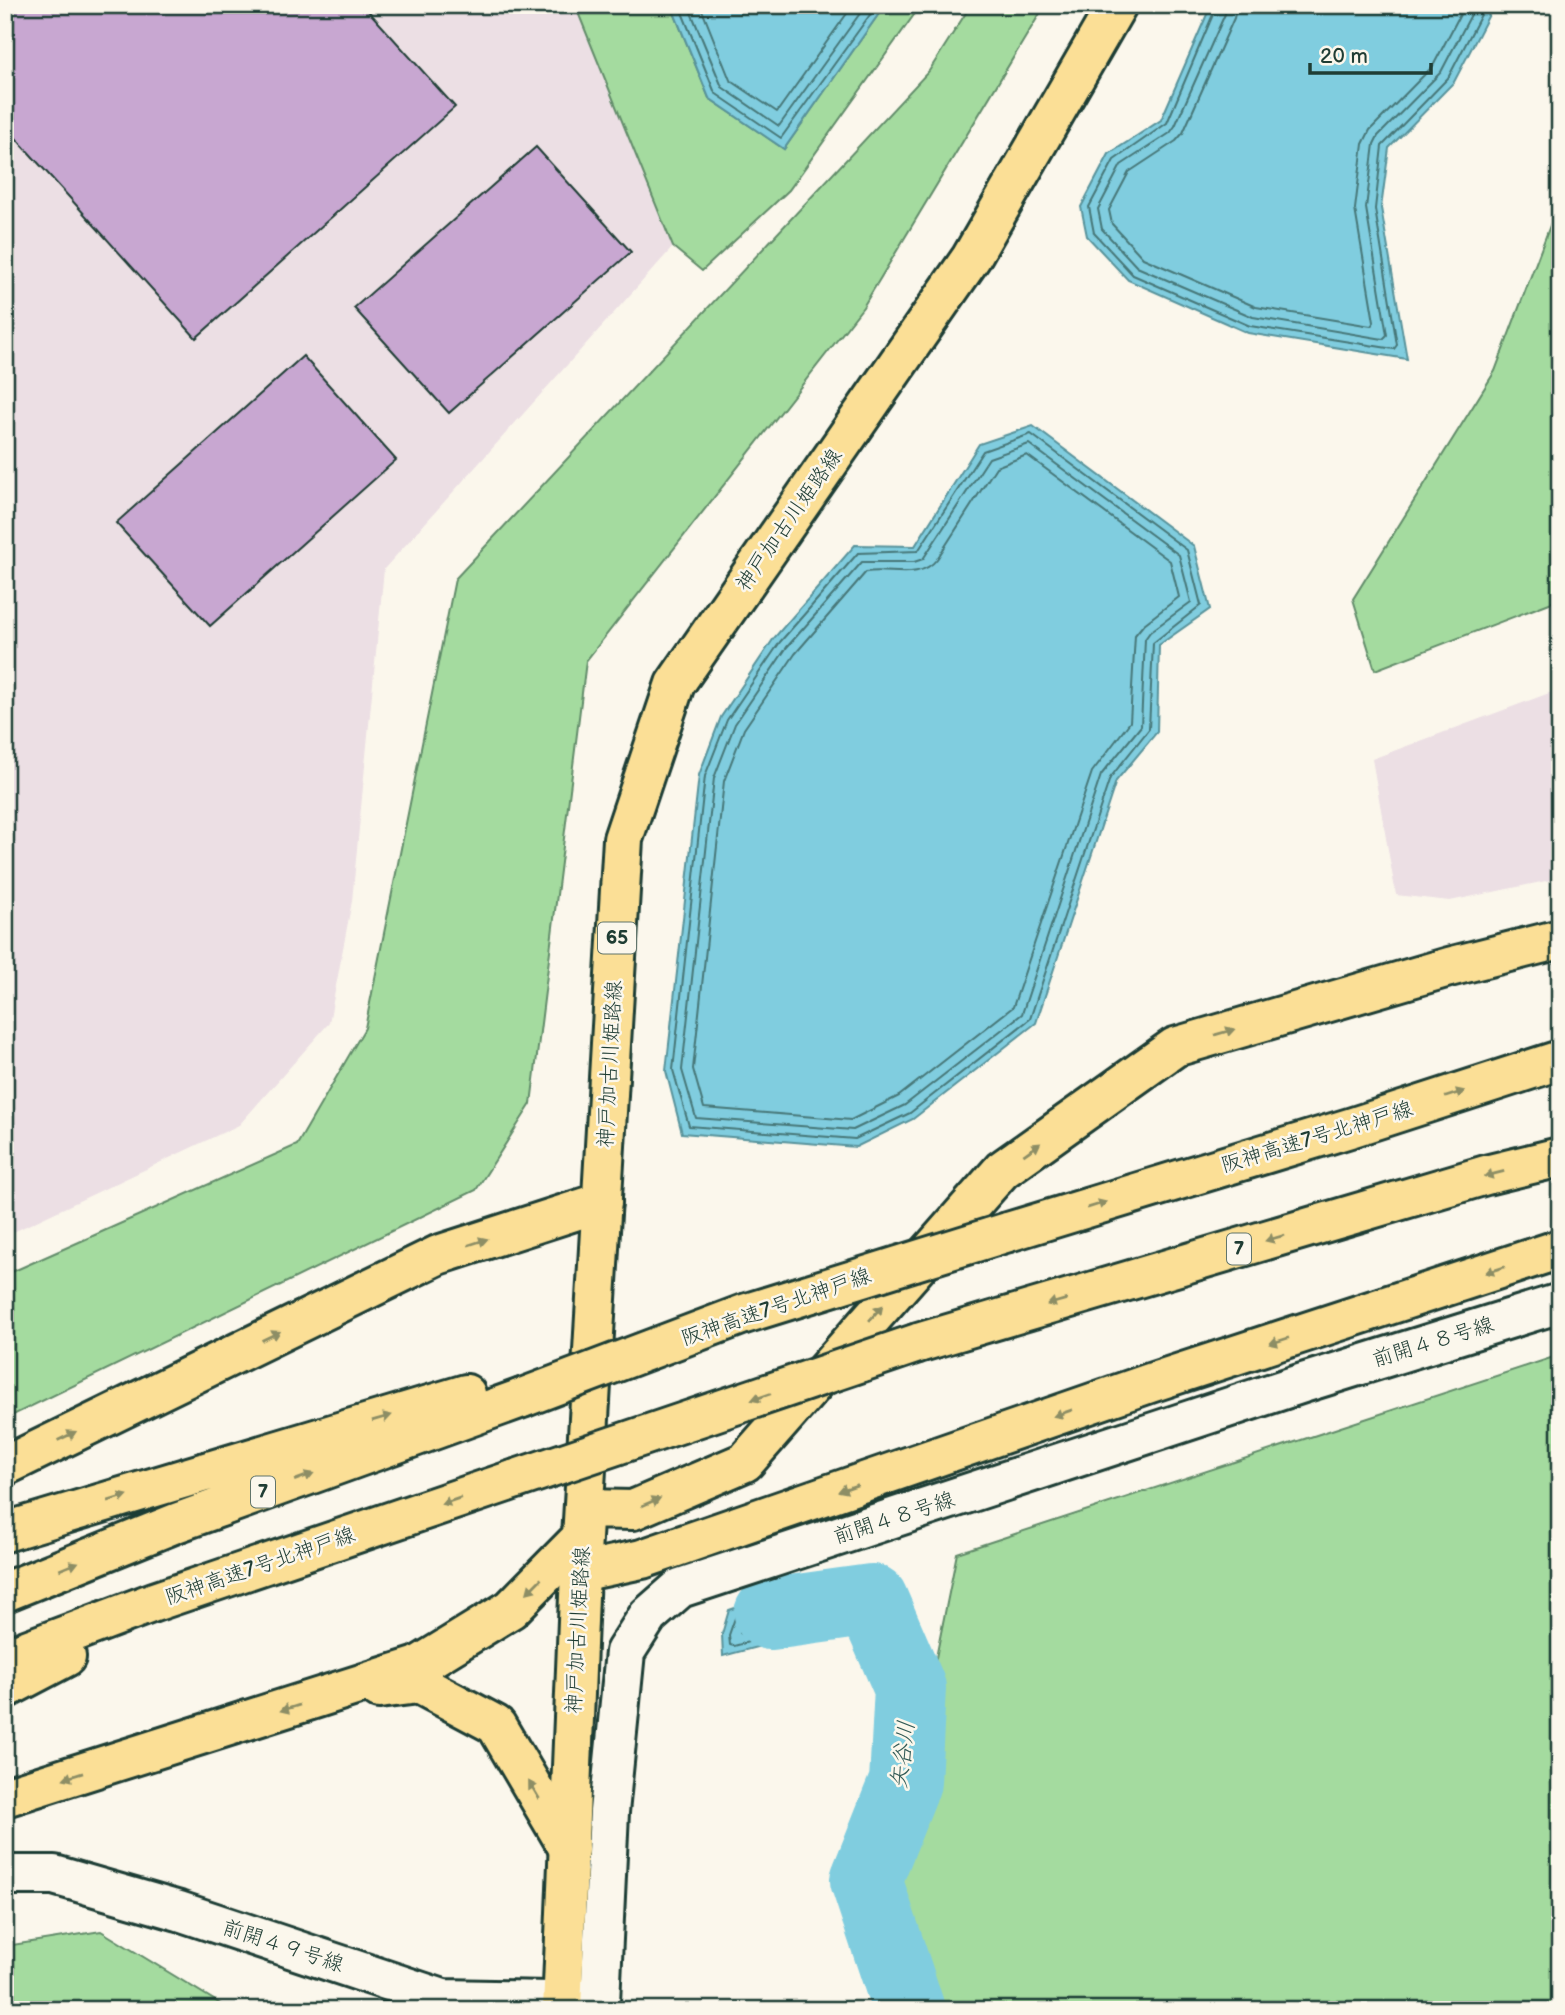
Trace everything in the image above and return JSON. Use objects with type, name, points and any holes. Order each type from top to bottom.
[{"type":"main road","name":"神戸加古川姫路線","points":[[562,2006],[582,1539],[623,839],[675,684],[971,258],[1117,5]]},
{"type":"main road","points":[[5,1797],[418,1666],[511,1609],[582,1539],[633,1510],[745,1462],[1002,1170],[1175,1047],[1449,967],[1560,939]]},
{"type":"main road","name":"阪神高速7号北神戸線","points":[[5,1592],[525,1387],[744,1314],[1353,1127],[1560,1060]]},
{"type":"main road","name":"阪神高速7号北神戸線","points":[[5,1658],[154,1602],[918,1343],[1473,1179],[1560,1157]]},
{"type":"main road","points":[[5,1466],[438,1255],[602,1202]]},
{"type":"main road","points":[[582,1539],[642,1559],[1150,1383],[1560,1249]]},
{"type":"main road","points":[[5,1532],[339,1430],[525,1387]]},
{"type":"main road","points":[[5,1689],[91,1643],[154,1602]]},
{"type":"main road","points":[[332,1695],[419,1684],[496,1725],[569,1849]]},
{"type":"street","name":"前開４８号線","points":[[562,2006],[600,2002],[609,1812],[625,1652],[648,1616],[680,1588],[1303,1383],[1560,1303]]},
{"type":"street","name":"前開４９号線","points":[[5,1875],[54,1875],[179,1911],[443,1999],[562,2006]]},
{"type":"shaded area","points":[[5,5],[575,5],[673,247],[384,569],[352,901],[329,1023],[239,1125],[5,1236]]},
{"type":"shaded area","points":[[1560,689],[1560,878],[1450,901],[1396,895],[1372,759]]},
{"type":"green space","points":[[575,5],[671,5],[709,98],[784,149],[885,5],[921,5],[789,190],[702,271],[673,247]]},
{"type":"green space","points":[[971,5],[1045,5],[863,307],[586,661],[531,1104],[476,1190],[5,1419],[5,1275],[297,1145],[365,1028],[455,579],[929,71]]},
{"type":"green space","points":[[1560,199],[1560,599],[1375,670],[1353,599],[1495,371]]},
{"type":"green space","points":[[1560,1355],[1560,2010],[1521,2010],[1515,2003],[1507,2010],[896,2010],[894,1867],[957,1553]]},
{"type":"green space","points":[[101,1931],[227,2008],[13,2010],[12,1945]]},
{"type":"water","points":[[671,5],[885,5],[784,149],[709,98]]},
{"type":"water","points":[[1211,5],[1494,5],[1454,82],[1389,148],[1381,208],[1407,359],[1248,333],[1128,280],[1087,236],[1081,207],[1109,154],[1161,120]]},
{"type":"water","points":[[1033,426],[1194,546],[1210,609],[1159,645],[1157,732],[1116,781],[1036,1023],[913,1119],[856,1147],[682,1133],[666,1071],[699,775],[721,717],[774,638],[855,545],[915,546],[979,444]]},
{"type":"water","points":[[818,1579],[866,1618],[723,1656],[722,1634],[729,1610]]},
{"type":"building","points":[[5,5],[363,5],[455,107],[196,338],[5,126]]},
{"type":"building","points":[[536,147],[631,252],[449,413],[354,308]]},
{"type":"building","points":[[303,356],[396,460],[210,626],[116,523]]},
{"type":"waterway","name":"矢谷川","points":[[770,1614],[872,1600],[910,1688],[905,1782],[866,1880],[909,2010]]}]
